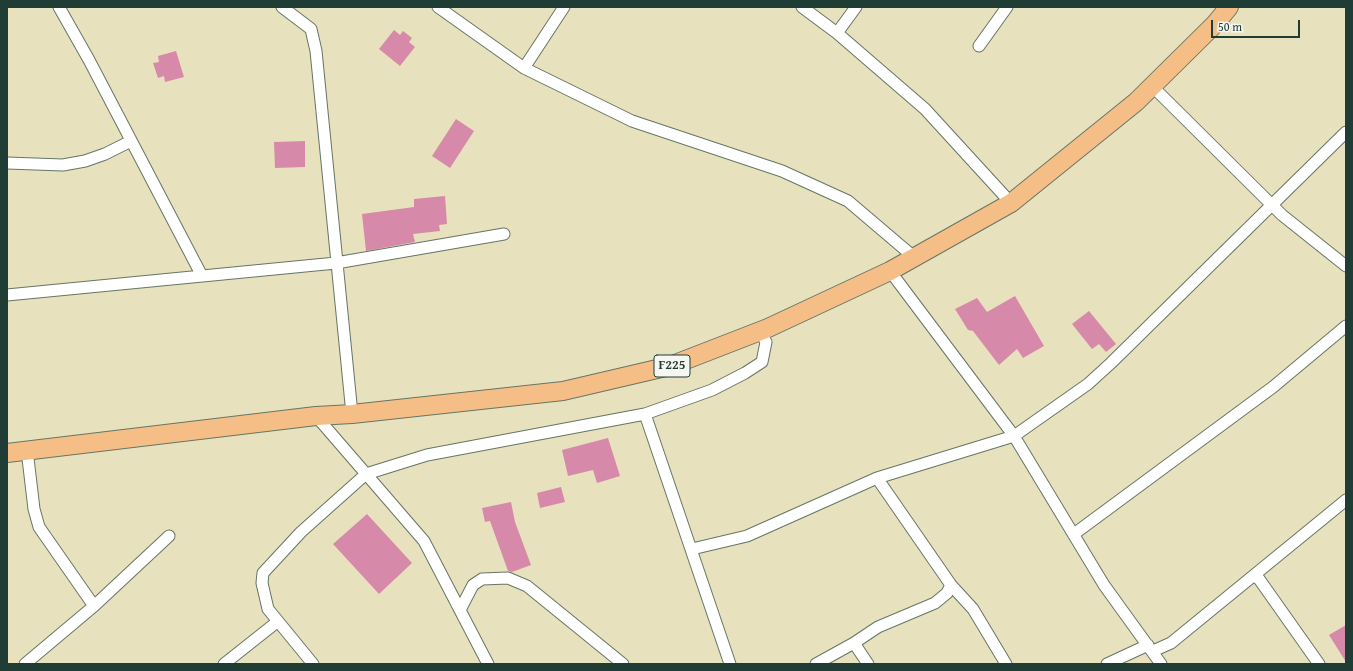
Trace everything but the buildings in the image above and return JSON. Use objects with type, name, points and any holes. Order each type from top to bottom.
[{"type":"main road","name":"F225","points":[[7,453],[316,416],[352,414],[563,392],[670,366],[760,330],[890,271],[1011,203],[1136,102],[1215,24],[1229,7]]},
{"type":"street","points":[[59,7],[89,60],[202,276]]},
{"type":"street","points":[[282,7],[310,29],[316,51],[352,414]]},
{"type":"street","points":[[438,7],[524,68],[632,122],[782,171],[848,201],[915,258]]},
{"type":"street","points":[[524,68],[564,7]]},
{"type":"street","points":[[802,7],[837,33],[925,110],[1011,203]]},
{"type":"street","points":[[837,33],[856,7]]},
{"type":"street","points":[[979,46],[1007,7]]},
{"type":"street","points":[[1152,86],[1273,205],[1346,266]]},
{"type":"street","points":[[692,549],[747,536],[877,478],[1014,436],[1094,379],[1346,132]]},
{"type":"street","points":[[7,163],[62,165],[85,161],[105,154],[131,141]]},
{"type":"street","points":[[7,295],[336,264],[504,234]]},
{"type":"street","points":[[890,271],[1014,436],[1104,585],[1161,664]]},
{"type":"street","points":[[1074,534],[1267,392],[1346,326]]},
{"type":"street","points":[[313,664],[288,631],[277,622],[268,609],[262,583],[263,573],[301,532],[366,474],[427,455],[646,414],[712,390],[745,373],[762,362],[766,342],[760,330]]},
{"type":"street","points":[[646,414],[730,664]]},
{"type":"street","points":[[316,416],[342,449],[366,474],[424,541],[488,664]]},
{"type":"street","points":[[26,450],[34,510],[39,527],[94,606]]},
{"type":"street","points":[[877,478],[951,585],[973,609],[1006,664]]},
{"type":"street","points":[[1107,664],[1150,648],[1171,643],[1346,500]]},
{"type":"street","points":[[25,664],[94,606],[169,536]]},
{"type":"street","points":[[1254,576],[1259,578],[1320,664]]},
{"type":"street","points":[[460,610],[474,585],[482,579],[508,578],[527,586],[623,664]]},
{"type":"street","points":[[816,664],[854,643],[878,627],[935,603],[947,593],[951,585]]},
{"type":"street","points":[[224,664],[277,622]]},
{"type":"street","points":[[854,643],[868,664]]}]
